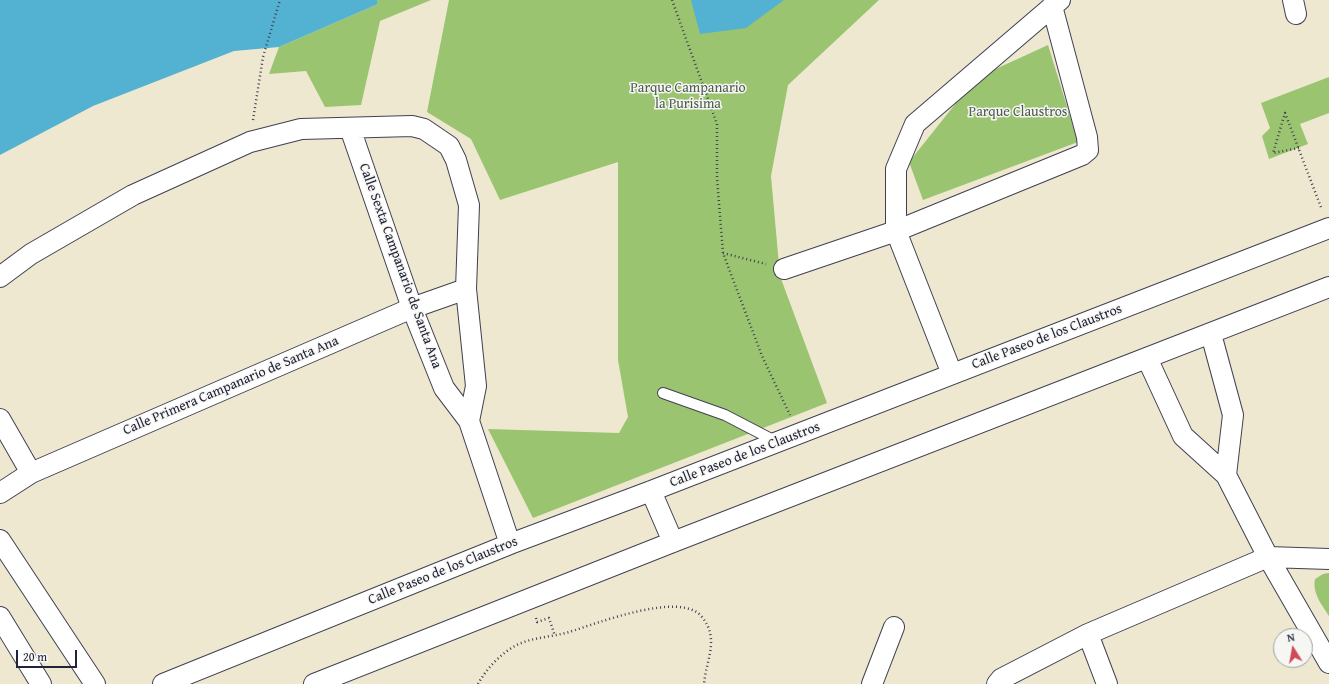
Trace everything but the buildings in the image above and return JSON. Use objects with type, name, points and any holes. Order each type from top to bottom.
[{"type":"street","points":[[784,269],[896,231],[1082,155],[1088,150],[1087,137],[1056,3],[915,124],[896,169],[896,231],[952,374]]},
{"type":"street","points":[[0,277],[31,254],[133,195],[250,142],[301,129],[412,126],[424,129],[449,146],[456,160],[469,205],[466,289],[476,386],[469,421],[510,544]]},
{"type":"street","name":"Calle Sexta Campanario de Santa Ana","points":[[350,128],[412,308],[444,388],[469,421]]},
{"type":"street","name":"Calle Paseo de los Claustros","points":[[163,684],[510,544],[651,492],[952,374],[1326,220]]},
{"type":"street","points":[[314,684],[529,598],[1329,287]]},
{"type":"street","name":"Calle Primera Campanario de Santa Ana","points":[[0,493],[32,473],[412,308],[466,289]]},
{"type":"street","points":[[1211,334],[1233,415],[1226,475]]},
{"type":"street","points":[[1147,358],[1183,436],[1226,475],[1268,557],[1329,663]]},
{"type":"street","points":[[0,419],[32,473]]},
{"type":"street","points":[[651,492],[673,542]]},
{"type":"street","points":[[0,540],[95,684]]},
{"type":"street","points":[[997,684],[1001,679],[1088,634],[1268,557],[1329,559]]},
{"type":"street","points":[[0,617],[41,684]]},
{"type":"street","points":[[872,684],[894,627]]},
{"type":"street","points":[[1088,634],[1108,684]]},
{"type":"lane","points":[[664,393],[725,416],[778,442]]},
{"type":"path","points":[[250,142],[262,57],[280,0]]},
{"type":"path","points":[[672,0],[717,124],[716,178],[723,253],[762,356],[799,434]]},
{"type":"path","points":[[1299,148],[1273,153],[1285,113],[1299,148],[1326,220]]},
{"type":"path","points":[[723,253],[784,269]]},
{"type":"path","points":[[529,598],[537,622],[549,618],[556,636]]},
{"type":"path","points":[[478,684],[482,676],[498,660],[517,645],[537,638],[556,636],[636,611],[688,607],[702,616],[710,630],[712,646],[704,684]]},
{"type":"green space","points":[[377,0],[431,0],[380,21],[361,105],[325,107],[306,71],[269,74],[279,47],[378,4]]},
{"type":"green space","name":"Parque Campanario la Purisima","points":[[449,0],[879,0],[788,85],[771,176],[780,276],[827,403],[533,518],[488,429],[619,433],[628,417],[618,360],[618,162],[500,200],[471,139],[427,112]]},
{"type":"green space","name":"Parque Claustros","points":[[1048,45],[1078,142],[923,200],[909,162],[976,78]]},
{"type":"green space","points":[[1329,77],[1329,113],[1300,124],[1308,144],[1269,159],[1262,136],[1270,128],[1261,103]]},
{"type":"green space","points":[[1329,573],[1329,616],[1318,599],[1314,584],[1315,579],[1323,574]]},
{"type":"water","points":[[0,0],[377,0],[378,4],[279,47],[234,51],[93,106],[0,155]]},
{"type":"water","points":[[691,0],[784,0],[746,28],[700,34]]}]
